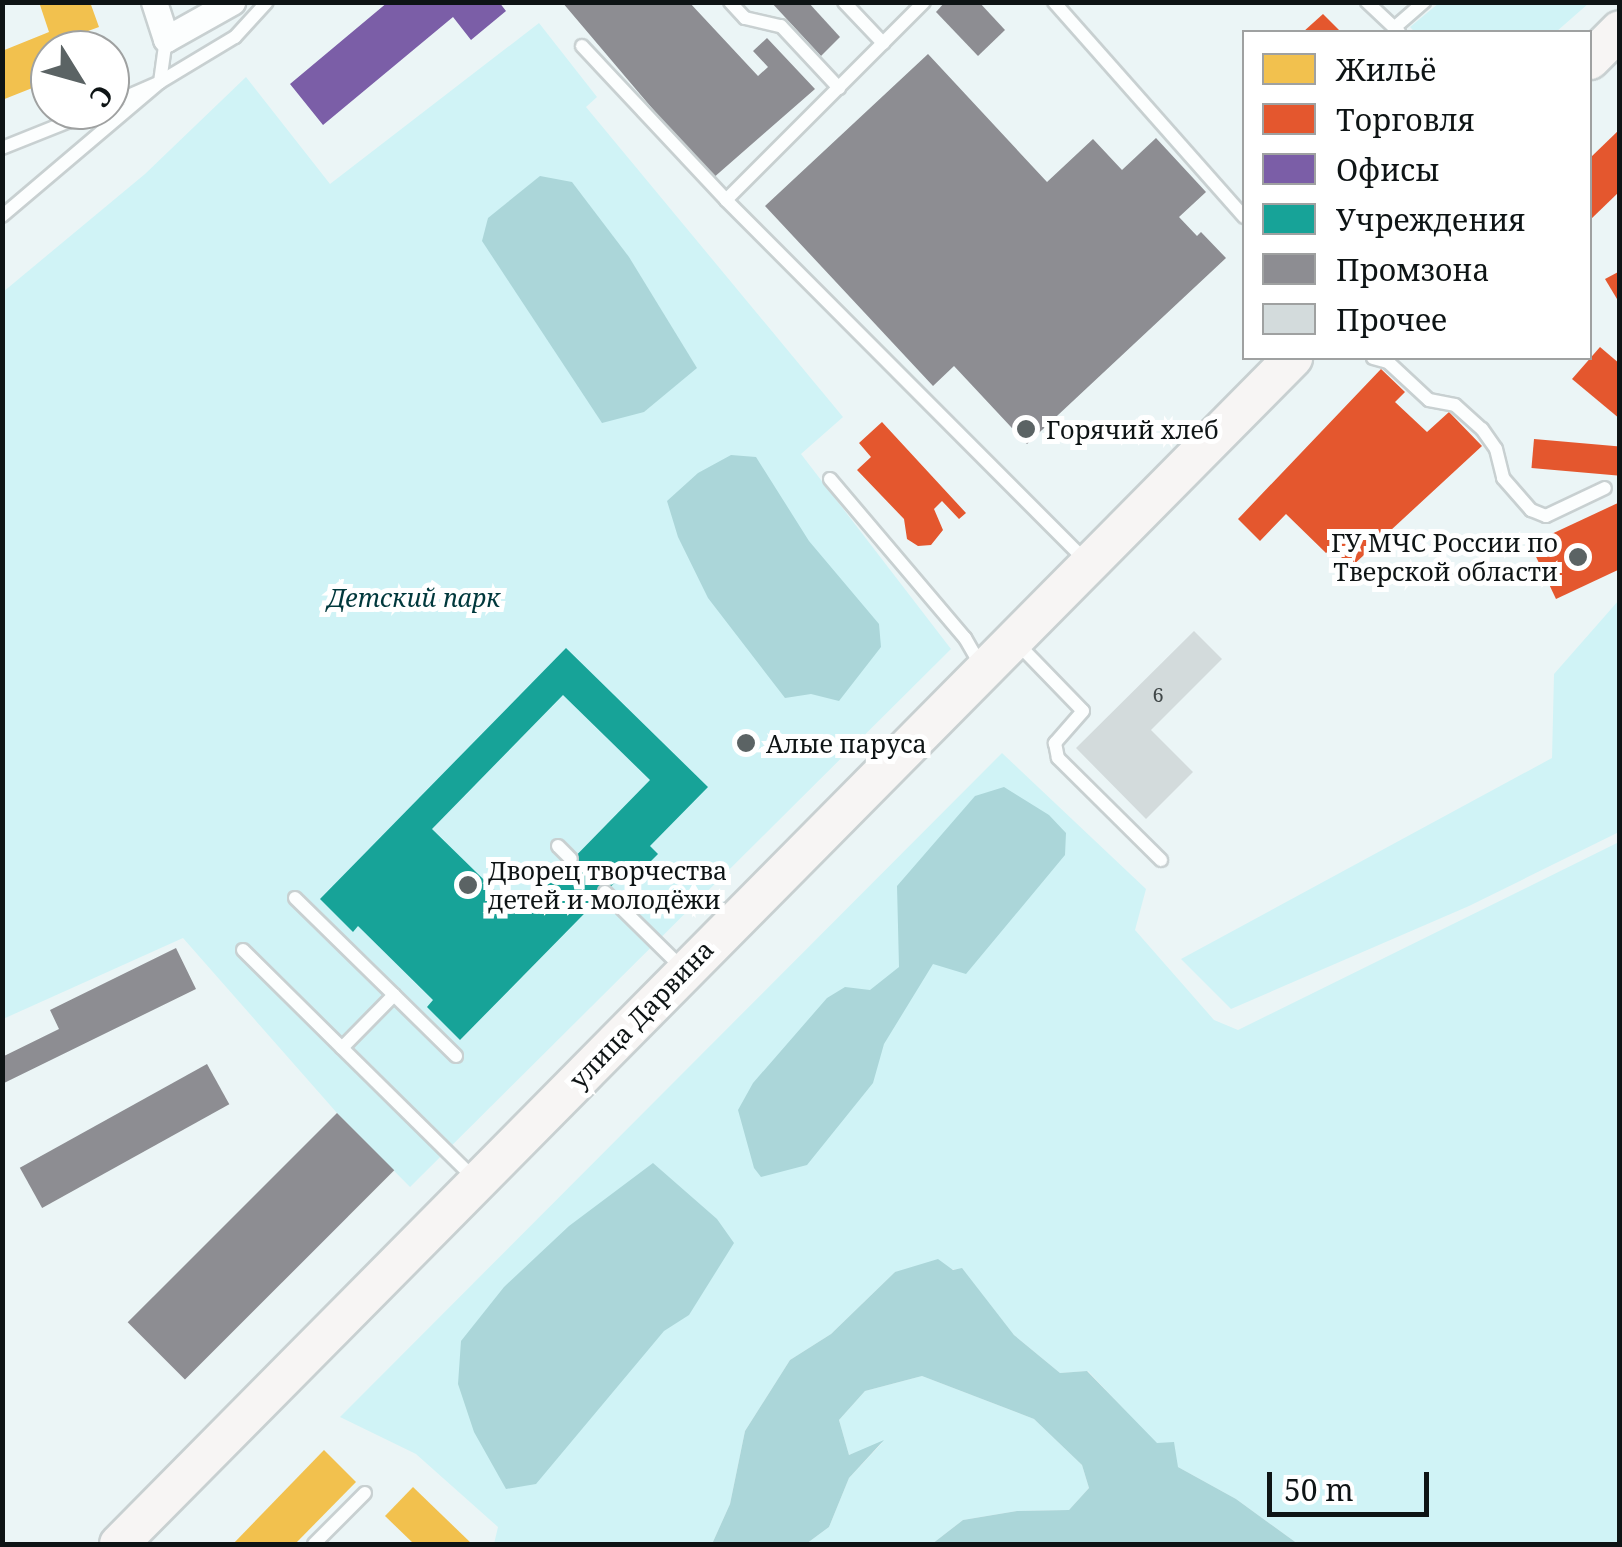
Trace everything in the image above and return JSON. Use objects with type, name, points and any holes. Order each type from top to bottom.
[{"type":"main road","points":[[1592,58],[1620,30]]},
{"type":"main road","name":"улица Дарвина","points":[[119,1544],[1291,360]]},
{"type":"street","points":[[154,2],[166,39],[232,2]]},
{"type":"lane","points":[[130,95],[160,82],[234,37],[267,2]]},
{"type":"lane","points":[[730,2],[745,18],[780,26],[839,88]]},
{"type":"lane","points":[[844,2],[884,43]]},
{"type":"lane","points":[[726,200],[924,2]]},
{"type":"lane","points":[[1054,2],[1242,215]]},
{"type":"lane","points":[[1367,2],[1396,30],[1424,2]]},
{"type":"lane","points":[[2,216],[160,82],[166,39]]},
{"type":"lane","points":[[582,46],[726,200],[1089,563]]},
{"type":"lane","points":[[2,148],[47,130]]},
{"type":"lane","points":[[1380,360],[1388,362],[1430,400],[1455,405],[1482,429],[1496,450],[1503,478],[1532,510],[1546,516],[1605,488]]},
{"type":"lane","points":[[830,479],[965,638],[982,668]]},
{"type":"lane","points":[[1013,638],[1083,711],[1054,742],[1058,758],[1161,860]]},
{"type":"lane","points":[[558,846],[571,859]]},
{"type":"lane","points":[[605,892],[684,970]]},
{"type":"lane","points":[[295,898],[456,1056]]},
{"type":"lane","points":[[243,950],[477,1181]]},
{"type":"lane","points":[[342,1048],[394,995]]},
{"type":"lane","points":[[314,1544],[365,1493]]},
{"type":"green space","points":[[1439,2],[1589,3],[1558,30],[1410,27]]},
{"type":"green space","name":"Детский парк","points":[[539,23],[597,97],[586,107],[843,417],[801,454],[951,649],[410,1187],[337,1113],[183,938],[3,1019],[3,292],[145,174],[246,77],[330,184]]},
{"type":"green space","points":[[1619,600],[1619,832],[1469,906],[1231,1009],[1181,959],[1552,758],[1554,674]]},
{"type":"green space","points":[[1002,753],[1146,889],[1135,930],[1214,1020],[1238,1030],[1619,842],[1619,1544],[1298,1544],[1236,1499],[1178,1467],[1088,1371],[1060,1373],[1014,1335],[962,1269],[895,1272],[831,1334],[790,1360],[745,1431],[730,1504],[712,1544],[494,1544],[498,1527],[416,1454],[340,1417]]},
{"type":"green space","points":[[922,1376],[1034,1419],[1082,1465],[1089,1488],[1069,1510],[1017,1511],[963,1520],[932,1544],[806,1544],[829,1527],[849,1478],[882,1443],[849,1455],[839,1420],[865,1391]]},
{"type":"shaded area","points":[[540,176],[572,182],[629,257],[697,368],[644,412],[602,423],[482,241],[488,218]]},
{"type":"shaded area","points":[[731,455],[756,457],[809,541],[879,624],[881,647],[839,701],[811,694],[785,698],[708,598],[678,537],[667,501],[698,473]]},
{"type":"shaded area","points":[[1004,787],[1049,815],[1066,833],[1065,855],[966,974],[933,964],[884,1044],[873,1083],[807,1165],[761,1177],[754,1168],[738,1110],[753,1083],[827,998],[845,987],[870,990],[899,967],[897,886],[975,796]]},
{"type":"shaded area","points":[[653,1163],[717,1219],[734,1243],[689,1315],[664,1331],[536,1484],[506,1489],[474,1432],[458,1384],[461,1341],[504,1287],[569,1226]]},
{"type":"shaded area","points":[[938,1259],[953,1270],[962,1268],[1014,1335],[1060,1373],[1087,1371],[1157,1443],[1174,1442],[1178,1467],[1236,1499],[1298,1544],[932,1544],[963,1520],[1017,1511],[1069,1510],[1089,1488],[1082,1465],[1034,1419],[922,1376],[865,1391],[839,1420],[849,1455],[884,1440],[849,1478],[829,1527],[806,1544],[712,1544],[730,1504],[745,1431],[790,1360],[831,1334],[895,1272]]},
{"type":"building: Жильё","points":[[39,2],[90,2],[99,27],[91,30],[48,30]]},
{"type":"building: Жильё","points":[[30,40],[30,89],[2,100],[2,51]]},
{"type":"building: Жильё","points":[[324,1450],[356,1482],[295,1544],[233,1544]]},
{"type":"building: Жильё","points":[[413,1487],[472,1544],[414,1544],[385,1516]]},
{"type":"building: Торговля","points":[[1323,14],[1339,30],[1305,30]]},
{"type":"building: Торговля","points":[[1620,129],[1620,191],[1592,218],[1592,156]]},
{"type":"building: Торговля","points":[[1620,271],[1620,304],[1605,279]]},
{"type":"building: Торговля","points":[[1600,347],[1620,364],[1620,419],[1572,379]]},
{"type":"building: Торговля","points":[[1381,369],[1405,392],[1395,402],[1427,432],[1449,412],[1482,446],[1351,567],[1332,548],[1326,553],[1286,514],[1260,541],[1238,519]]},
{"type":"building: Торговля","points":[[882,422],[966,513],[959,519],[942,501],[934,509],[943,530],[931,545],[918,546],[907,539],[904,519],[857,470],[871,457],[859,443]]},
{"type":"building: Торговля","points":[[1534,439],[1620,446],[1617,475],[1531,468]]},
{"type":"building: Торговля","name":"ГУ МЧС России по Тверской области","points":[[1620,502],[1620,569],[1556,599],[1530,544]]},
{"type":"building: Офисы","points":[[388,2],[499,2],[506,11],[471,40],[453,17],[323,125],[290,84]]},
{"type":"building: Учреждения","points":[[566,648],[708,787],[650,846],[658,854],[643,869],[635,862],[460,1040],[427,1007],[433,1000],[358,926],[353,932],[320,899]],"holes":[[[563,695],[650,780],[519,914],[432,829]]]},
{"type":"building: Промзона","points":[[562,2],[689,2],[758,76],[768,67],[753,51],[767,38],[815,89],[712,179]]},
{"type":"building: Промзона","points":[[771,2],[808,2],[840,37],[821,56]]},
{"type":"building: Промзона","points":[[945,2],[979,2],[1005,30],[978,56],[936,12]]},
{"type":"building: Промзона","points":[[928,54],[1047,182],[1093,139],[1122,170],[1156,138],[1206,192],[1179,217],[1197,236],[1201,232],[1226,258],[1027,444],[954,366],[933,386],[765,206]]},
{"type":"building: Промзона","points":[[176,948],[196,989],[2,1084],[2,1057],[59,1029],[50,1010]]},
{"type":"building: Промзона","points":[[207,1064],[229,1104],[42,1208],[20,1168]]},
{"type":"building: Промзона","points":[[337,1113],[394,1170],[185,1380],[128,1322]]},
{"type":"building: Прочее","points":[[1194,631],[1222,659],[1151,730],[1193,772],[1146,819],[1076,748]]},
{"type":"place","name":"Горячий хлеб","points":[[1026,429]]},
{"type":"place","name":"ГУ МЧС России по Тверской области","points":[[1578,557]]},
{"type":"place","name":"Алые паруса","points":[[746,743]]},
{"type":"place","name":"Дворец творчества детей и молодёжи","points":[[468,885]]}]
